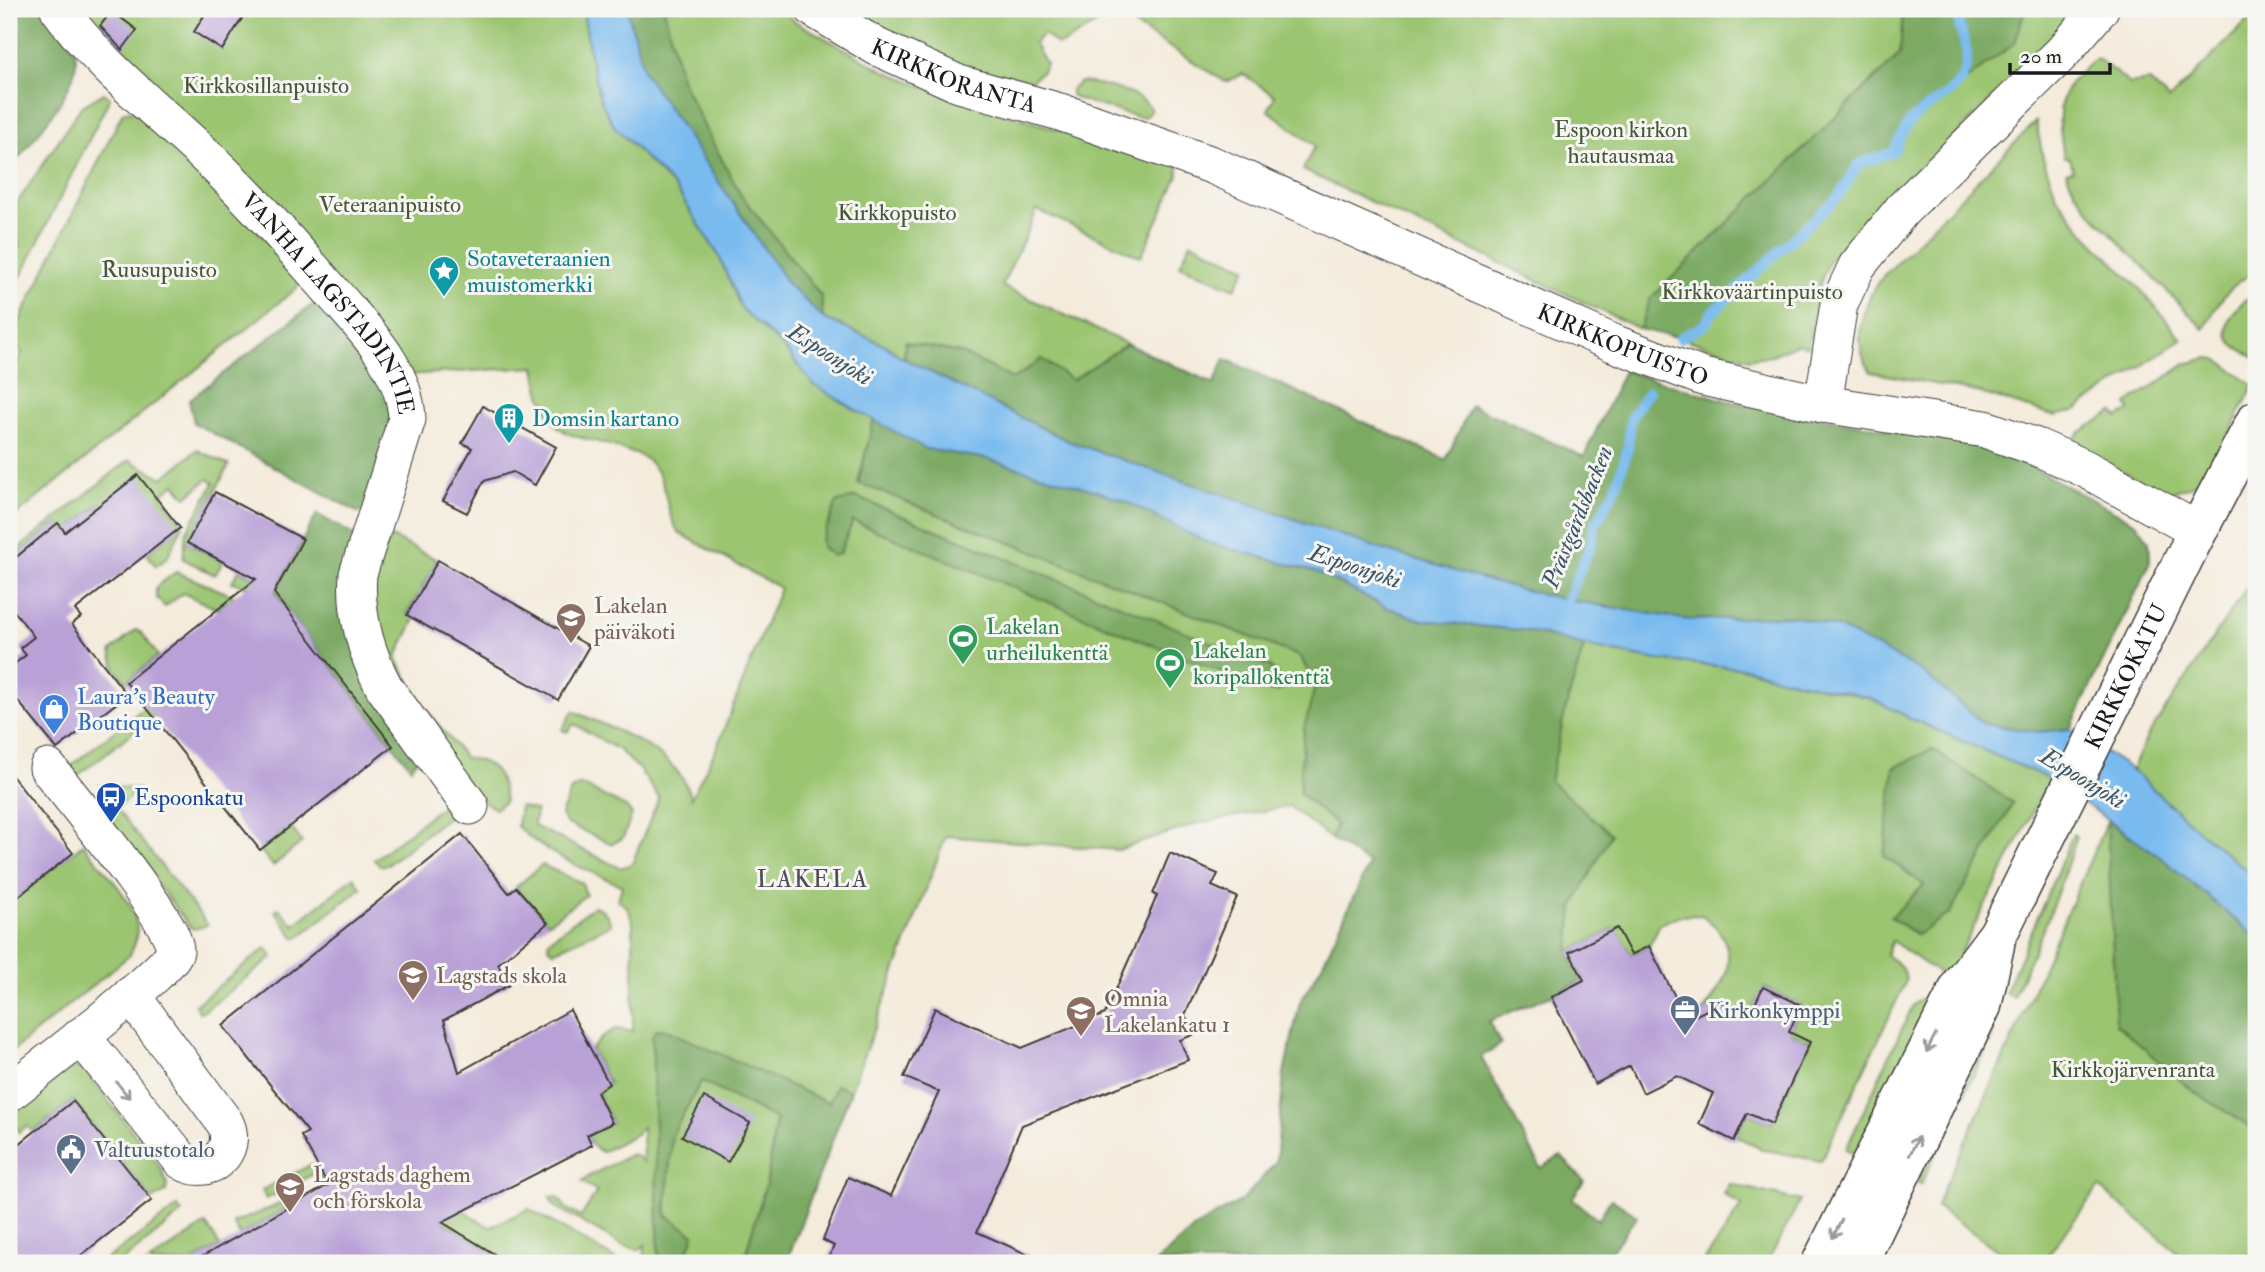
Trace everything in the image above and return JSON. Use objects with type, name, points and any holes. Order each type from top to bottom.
[{"type":"main road","name":"KIRKKOKATU","points":[[1821,1263],[1962,982],[1998,934],[2256,420]]},
{"type":"main road","name":"KIRKKOKATU","points":[[1858,1263],[1982,1006],[1998,934]]},
{"type":"street","name":"VANHA LAGSTADINTIE","points":[[59,9],[76,33],[102,61],[209,158],[263,212],[365,330],[393,368],[406,399],[407,419],[358,574],[356,599],[373,666],[384,687],[470,806]]},
{"type":"street","name":"KIRKKORANTA","points":[[814,9],[877,47],[959,84],[1060,112]]},
{"type":"street","points":[[1823,404],[1839,304],[1857,266],[1902,210],[2062,53],[2100,9]]},
{"type":"street","name":"KIRKKOPUISTO","points":[[1060,112],[1212,165],[1613,343],[1703,377],[1823,404],[1985,429],[2039,448],[2084,468],[2198,531]]},
{"type":"street","points":[[9,1093],[81,1037],[172,960],[175,943],[150,901],[48,768]]},
{"type":"street","points":[[81,1037],[182,1161],[203,1167],[219,1160],[229,1146],[229,1130],[131,995]]},
{"type":"green space","points":[[9,9],[44,9],[71,44],[76,62],[65,95],[9,170]]},
{"type":"green space","points":[[84,9],[583,9],[600,99],[614,126],[677,190],[719,256],[742,310],[782,345],[813,384],[855,410],[1206,542],[1584,646],[1657,660],[1749,669],[1868,697],[2050,779],[1947,979],[1892,941],[1886,955],[1903,970],[1905,983],[1821,1161],[1761,1149],[1736,1136],[1747,1113],[1772,1124],[1810,1042],[1789,1032],[1801,1005],[1764,987],[1750,1015],[1708,1010],[1702,1012],[1716,994],[1726,974],[1728,953],[1719,931],[1702,915],[1678,916],[1660,924],[1649,946],[1631,955],[1616,928],[1569,952],[1570,941],[1369,864],[1289,806],[1196,824],[1118,850],[946,836],[786,1263],[644,1263],[645,1245],[639,1250],[622,1245],[554,1206],[550,1197],[557,1197],[566,1208],[581,1217],[597,1191],[582,1182],[632,1154],[643,1162],[642,1127],[636,1134],[602,1152],[592,1145],[587,1135],[612,1123],[597,1092],[609,1084],[591,1049],[615,1029],[633,1031],[633,923],[628,908],[618,900],[622,886],[566,860],[528,836],[517,826],[520,806],[536,811],[534,826],[620,868],[632,864],[659,798],[638,768],[619,750],[574,724],[567,732],[562,730],[573,711],[625,734],[659,754],[673,767],[684,781],[691,798],[716,749],[780,588],[679,533],[670,514],[658,474],[643,457],[563,431],[545,407],[535,367],[407,375],[147,90]]},
{"type":"green space","name":"Kirkkopuisto","points":[[627,9],[784,9],[794,21],[885,71],[950,97],[1179,166],[1178,176],[1141,257],[1037,210],[1002,286],[1214,384],[1225,359],[1446,460],[1471,405],[1584,457],[1624,371],[2136,523],[2149,541],[2150,563],[2070,729],[904,359],[885,345],[823,318],[788,284],[644,72]]},
{"type":"green space","points":[[627,9],[664,9],[681,79],[706,130],[741,195],[821,296],[823,318],[788,284],[644,72]]},
{"type":"green space","name":"Espoon kirkon hautausmaa","points":[[837,9],[2061,9],[2064,20],[2058,34],[1830,259],[1821,281],[1808,347],[1797,344],[1772,355],[1749,359],[1640,329],[1303,170],[1315,146],[1268,110],[1275,96],[1243,74],[1226,82],[1115,13],[1064,43],[1057,45],[1044,34],[1034,43],[1046,64],[1027,85],[950,69]]},
{"type":"green space","points":[[1903,9],[2025,9],[2015,43],[1909,123],[1893,152],[1859,164],[1838,197],[1697,330],[1671,336],[1640,329],[1650,299],[1900,54]]},
{"type":"green space","points":[[2256,12],[2256,271],[2225,295],[2204,329],[2095,217],[2075,192],[2066,172],[2073,170],[2070,158],[2064,158],[2060,113],[2066,91],[2073,80],[2097,58],[2130,84],[2150,81],[2169,100]]},
{"type":"green space","points":[[1080,82],[1098,84],[1131,94],[1141,99],[1151,111],[1145,117],[1138,117],[1077,99],[1071,95],[1071,89]]},
{"type":"green space","points":[[104,93],[110,98],[9,300],[9,260],[20,244],[10,239],[9,241],[9,215],[81,107]]},
{"type":"green space","name":"Ruusupuisto","points":[[135,111],[298,271],[298,287],[9,521],[9,379],[22,352],[9,342],[123,112]]},
{"type":"green space","points":[[2036,121],[2043,158],[2057,197],[2087,236],[2141,290],[2182,339],[2074,411],[2055,416],[1977,392],[1871,372],[1861,350],[1860,328],[1876,284]]},
{"type":"green space","points":[[1191,242],[1246,268],[1235,289],[1180,265]]},
{"type":"green space","points":[[2256,293],[2256,358],[2232,343],[2227,328],[2238,307]]},
{"type":"green space","points":[[312,305],[323,307],[382,369],[397,414],[366,511],[357,512],[194,423],[189,400]]},
{"type":"green space","name":"Kirkkopuisto","points":[[905,342],[961,353],[1013,379],[1042,359],[1072,380],[1127,344],[1214,384],[1225,359],[1446,460],[1471,405],[1584,457],[1624,371],[1728,401],[1997,449],[2136,523],[2149,541],[2150,563],[2070,729],[2038,732],[1984,724],[1920,670],[1794,616],[1689,620],[1567,600],[1495,583],[1381,549],[1068,441],[904,359]]},
{"type":"green space","points":[[2208,358],[2217,359],[2254,385],[2203,481],[2173,492],[2157,490],[2071,445],[2080,432],[2113,412],[2118,418],[2130,410],[2127,404],[2186,364]]},
{"type":"green space","points":[[874,419],[926,449],[988,459],[1097,491],[1125,501],[1206,542],[1317,572],[1386,607],[1421,620],[1529,631],[1584,646],[1566,707],[1550,781],[1611,834],[1573,907],[1569,952],[1584,980],[1489,1022],[1501,1044],[1481,1057],[1541,1168],[1561,1156],[1584,1181],[1572,1199],[1598,1220],[1611,1199],[1637,1216],[1603,1263],[1155,1263],[1198,1225],[1244,1199],[1276,1162],[1284,1073],[1300,1002],[1323,963],[1369,864],[1331,839],[1336,824],[1299,793],[1304,729],[1315,686],[1301,657],[858,483]]},
{"type":"green space","points":[[197,450],[229,465],[188,543],[223,562],[215,575],[183,559],[186,533],[214,483],[208,479],[186,497],[175,484],[161,495],[183,525],[167,558],[156,566],[147,554],[179,528],[101,503],[65,532],[58,523],[9,561],[9,556],[129,460],[163,478]]},
{"type":"green space","points":[[856,497],[1269,666],[1276,673],[1281,689],[1277,692],[1271,691],[1142,641],[853,521],[839,554],[832,556],[823,548],[821,541],[837,502]]},
{"type":"green space","points":[[317,514],[362,540],[350,576],[417,759],[411,768],[275,591]]},
{"type":"green space","points":[[391,537],[438,560],[407,614],[415,619],[396,658],[423,705],[465,758],[483,762],[495,770],[505,801],[495,809],[475,795],[395,681],[373,609],[374,572]]},
{"type":"green space","points":[[239,570],[275,591],[288,611],[77,776],[69,767],[247,627],[227,602],[217,609],[183,593],[165,607],[156,597],[156,587],[176,572],[231,595],[259,614],[270,594],[232,582]]},
{"type":"green space","points":[[2256,574],[2256,878],[2132,770],[2147,737]]},
{"type":"green space","points":[[136,630],[142,633],[158,656],[126,682],[115,668],[111,651]]},
{"type":"green space","points":[[1932,749],[2013,803],[1950,913],[1917,935],[1891,917],[1924,885],[1884,856],[1894,768]]},
{"type":"green space","points":[[581,785],[626,807],[632,815],[623,838],[612,844],[567,824],[561,815],[571,790]]},
{"type":"green space","points":[[119,787],[139,790],[116,808],[208,925],[194,929],[190,927],[98,806],[106,794]]},
{"type":"green space","points":[[442,806],[450,815],[388,864],[381,866],[374,860]]},
{"type":"green space","name":"Kirkkojärvenranta","points":[[2107,821],[2162,858],[2256,937],[2256,1263],[2190,1263],[2099,1187],[2042,1263],[2015,1263],[1936,1206]]},
{"type":"green space","points":[[2107,821],[2162,858],[2256,937],[2256,1130],[2194,1092],[2116,1024]]},
{"type":"green space","points":[[290,826],[302,842],[273,866],[260,850]]},
{"type":"green space","points":[[2073,834],[2077,837],[2047,921],[2013,997],[2005,994]]},
{"type":"green space","points":[[83,844],[119,888],[134,914],[137,927],[135,943],[130,955],[9,1054],[9,904]]},
{"type":"green space","points":[[542,865],[582,883],[586,895],[548,923],[516,887]]},
{"type":"green space","points":[[354,877],[361,888],[298,938],[295,938],[275,911],[279,908],[294,925]]},
{"type":"green space","points":[[594,906],[605,913],[611,925],[554,951],[548,947],[549,940]]},
{"type":"green space","points":[[266,948],[273,957],[204,1011],[199,1012],[195,1005]]},
{"type":"green space","points":[[1938,994],[1862,1152],[1850,1152],[1846,1149],[1913,1005],[1924,997]]},
{"type":"green space","points":[[1992,1025],[1993,1035],[1921,1184],[1916,1182]]},
{"type":"green space","points":[[657,1029],[667,1030],[829,1103],[836,1085],[851,1091],[786,1263],[743,1263],[768,1176],[776,1119],[701,1081],[672,1135],[666,1215],[694,1234],[684,1263],[659,1263],[652,1036]]},
{"type":"green space","points":[[76,1067],[86,1072],[162,1170],[167,1184],[166,1192],[152,1200],[73,1101],[33,1132],[27,1126],[19,1132],[15,1126],[9,1131],[9,1111],[17,1110],[67,1070]]},
{"type":"green space","points":[[312,1164],[323,1166],[339,1213],[317,1172],[266,1199],[262,1190]]},
{"type":"green space","points":[[1730,1184],[1800,1201],[1767,1263],[1703,1263],[1742,1206],[1724,1194]]},
{"type":"green space","points":[[303,1190],[306,1197],[240,1235],[233,1223],[271,1208]]},
{"type":"green space","points":[[429,1190],[490,1227],[529,1209],[622,1263],[509,1263],[428,1213]]},
{"type":"green space","points":[[178,1207],[182,1213],[120,1263],[101,1263]]},
{"type":"green space","points":[[206,1224],[220,1246],[190,1263],[148,1263]]},
{"type":"water","name":"Espoonjoki","points":[[583,9],[627,9],[644,72],[788,284],[823,318],[885,345],[904,359],[1068,441],[1381,549],[1495,583],[1567,600],[1689,620],[1794,616],[1842,629],[1920,670],[1984,724],[2038,732],[2070,729],[2132,770],[2256,878],[2256,937],[2162,858],[2050,779],[1868,697],[1749,669],[1657,660],[1584,646],[1529,631],[1422,620],[1386,607],[1317,572],[1206,542],[1125,501],[1097,491],[988,459],[926,449],[813,384],[782,345],[742,310],[719,256],[677,190],[614,126],[600,99]]},
{"type":"building","points":[[208,9],[248,9],[222,50],[194,32]]},
{"type":"building","points":[[112,11],[137,30],[122,50],[100,26]]},
{"type":"building","name":"Domsin kartano","points":[[483,406],[556,447],[535,485],[513,472],[484,481],[467,513],[443,501],[472,448],[462,443]]},
{"type":"building","points":[[138,475],[180,528],[75,610],[81,617],[72,624],[127,695],[57,749],[9,690],[9,668],[26,655],[20,648],[34,637],[9,604],[9,563],[58,523],[65,532]]},
{"type":"building","points":[[215,492],[303,539],[274,593],[393,746],[260,850],[126,682],[256,579],[187,543]]},
{"type":"building","points":[[438,560],[589,646],[558,700],[407,615]]},
{"type":"building","points":[[9,772],[73,853],[9,904]]},
{"type":"building","points":[[462,834],[509,893],[516,887],[548,923],[498,964],[509,985],[444,1020],[459,1072],[570,1010],[609,1084],[597,1092],[612,1123],[587,1135],[592,1145],[442,1222],[509,1263],[191,1263],[328,1185],[301,1136],[308,1132],[223,1026]]},
{"type":"building","points":[[1170,853],[1218,874],[1212,886],[1237,897],[1185,1015],[1193,1035],[1180,1040],[1188,1060],[1022,1125],[977,1232],[1047,1263],[826,1263],[834,1246],[823,1240],[848,1177],[891,1196],[939,1092],[904,1077],[935,1008],[1022,1048],[1105,1014],[1157,896],[1153,894]]},
{"type":"building","name":"Kirkonkymppi","points":[[1617,928],[1631,955],[1649,946],[1687,1020],[1722,1002],[1750,1015],[1763,987],[1801,1005],[1789,1032],[1810,1042],[1772,1124],[1747,1113],[1734,1141],[1699,1124],[1713,1093],[1677,1076],[1643,1093],[1630,1066],[1595,1084],[1551,997],[1584,980],[1569,952]]},
{"type":"building","points":[[704,1097],[750,1123],[728,1162],[682,1136]]},
{"type":"building","name":"Valtuustotalo","points":[[73,1101],[152,1200],[71,1263],[9,1263],[9,1152]]},
{"type":"waterway","name":"Prästgårdsbacken","points":[[1680,338],[1705,325],[1712,313],[1838,197],[1859,164],[1893,152],[1909,123],[1957,85],[1963,77],[1967,59],[1958,9]]},
{"type":"waterway","name":"Prästgårdsbacken","points":[[1563,609],[1591,544],[1594,527],[1616,488],[1628,448],[1631,417],[1649,391]]},
{"type":"place","name":"Sotaveteraanien muistomerkki","points":[[444,298]]},
{"type":"place","name":"Domsin kartano","points":[[509,445]]},
{"type":"place","name":"Lakelan päiväkoti","points":[[571,645]]},
{"type":"place","name":"Lakelan urheilukenttä","points":[[963,666]]},
{"type":"place","name":"Lakelan koripallokenttä","points":[[1170,690]]},
{"type":"place","name":"Laura's Beauty Boutique","points":[[54,736]]},
{"type":"place","name":"Espoonkatu","points":[[111,824]]},
{"type":"place","name":"Lagstads skola","points":[[413,1002]]},
{"type":"place","name":"Kirkonkymppi","points":[[1685,1037]]},
{"type":"place","name":"Omnia Lakelankatu 1","points":[[1081,1038]]},
{"type":"place","name":"Valtuustotalo","points":[[71,1176]]},
{"type":"place","name":"Lagstads daghem och förskola","points":[[290,1214]]},
{"type":"district","name":"LAKELA","points":[[813,879]]},
{"type":"park label","name":"Kirkkosillanpuisto","points":[[266,85]]},
{"type":"park label","name":"Veteraanipuisto","points":[[390,204]]},
{"type":"park label","name":"Kirkkoväärtinpuisto","points":[[1752,291]]}]
